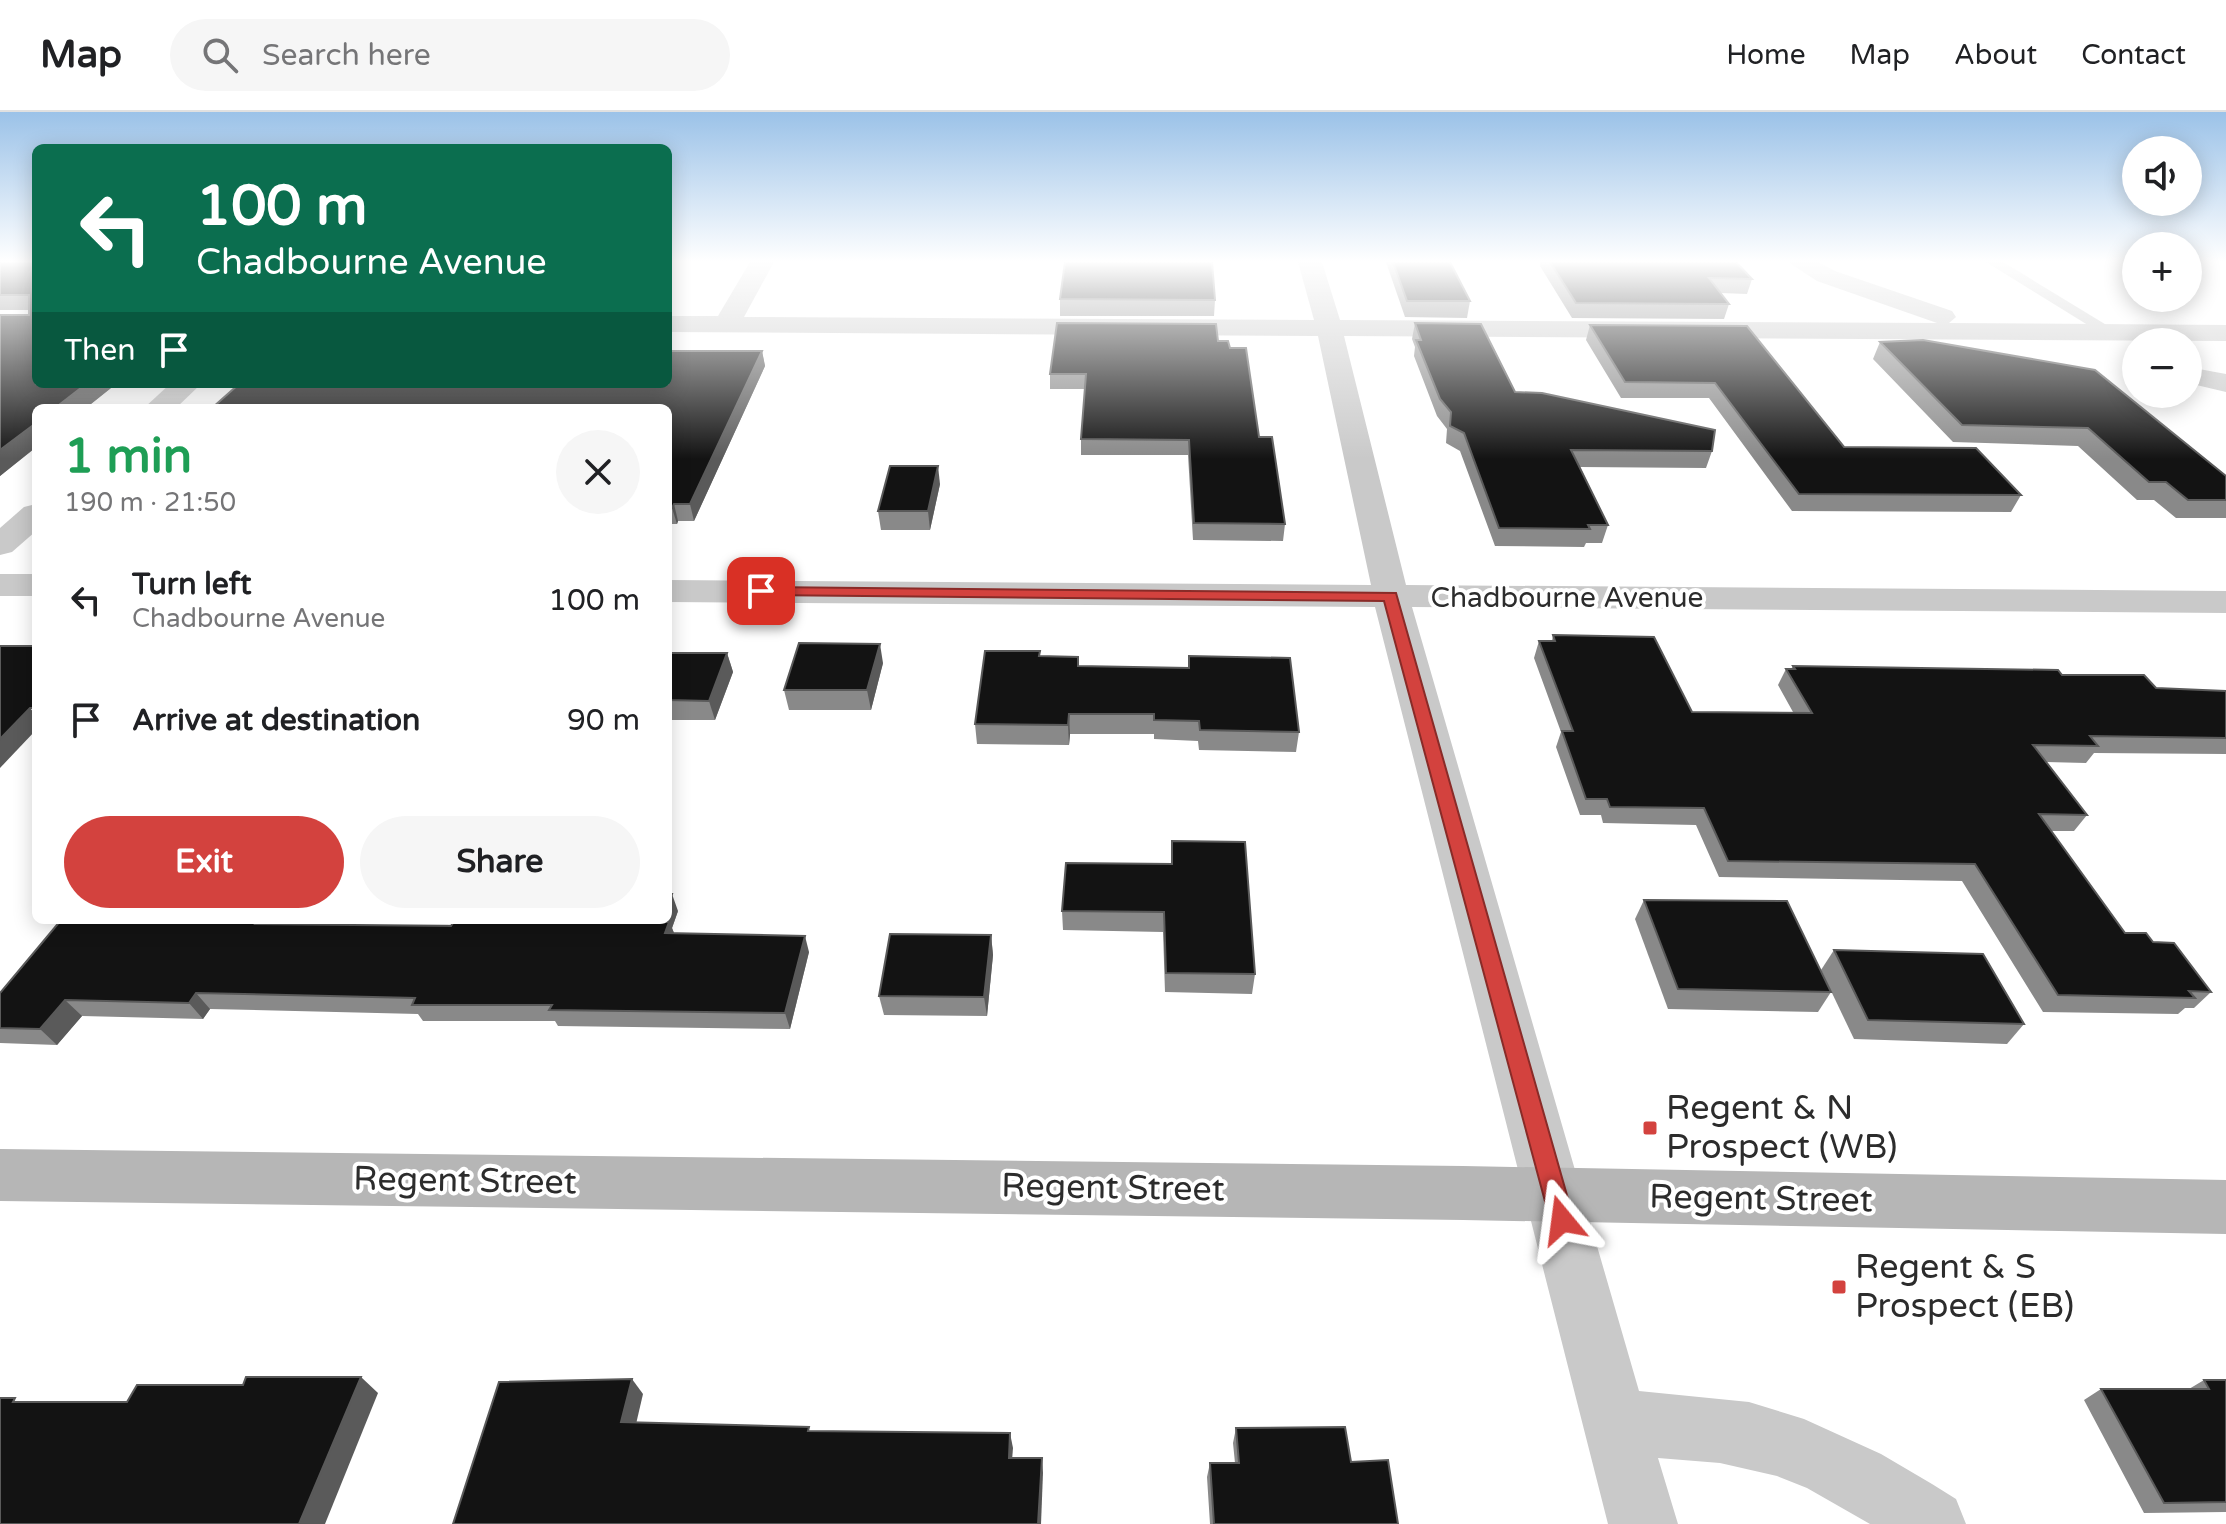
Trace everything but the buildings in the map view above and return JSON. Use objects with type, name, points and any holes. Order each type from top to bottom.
[{"type":"main road","name":"Regent Street","points":[[0,1175],[2226,1207]]},
{"type":"street","points":[[1329,328],[1390,597],[1643,1524]]},
{"type":"street","points":[[1476,328],[1987,331],[2122,338]]},
{"type":"street","points":[[1977,328],[1987,331]]},
{"type":"street","points":[[2202,335],[2226,333]]},
{"type":"street","points":[[164,404],[182,388]]},
{"type":"street","points":[[0,545],[32,517]]},
{"type":"street","points":[[0,585],[32,585]]},
{"type":"street","name":"Chadbourne Avenue","points":[[672,591],[2226,602]]},
{"type":"street","points":[[1616,1422],[1722,1430],[1808,1452],[1904,1505],[1931,1524]]},
{"type":"place","name":"Regent & N Prospect (WB)","points":[[1650,1128]]},
{"type":"place","name":"Regent & S Prospect (EB)","points":[[1839,1287]]},
{"type":"route","points":[[761,591],[1390,597],[1562,1220]]}]
